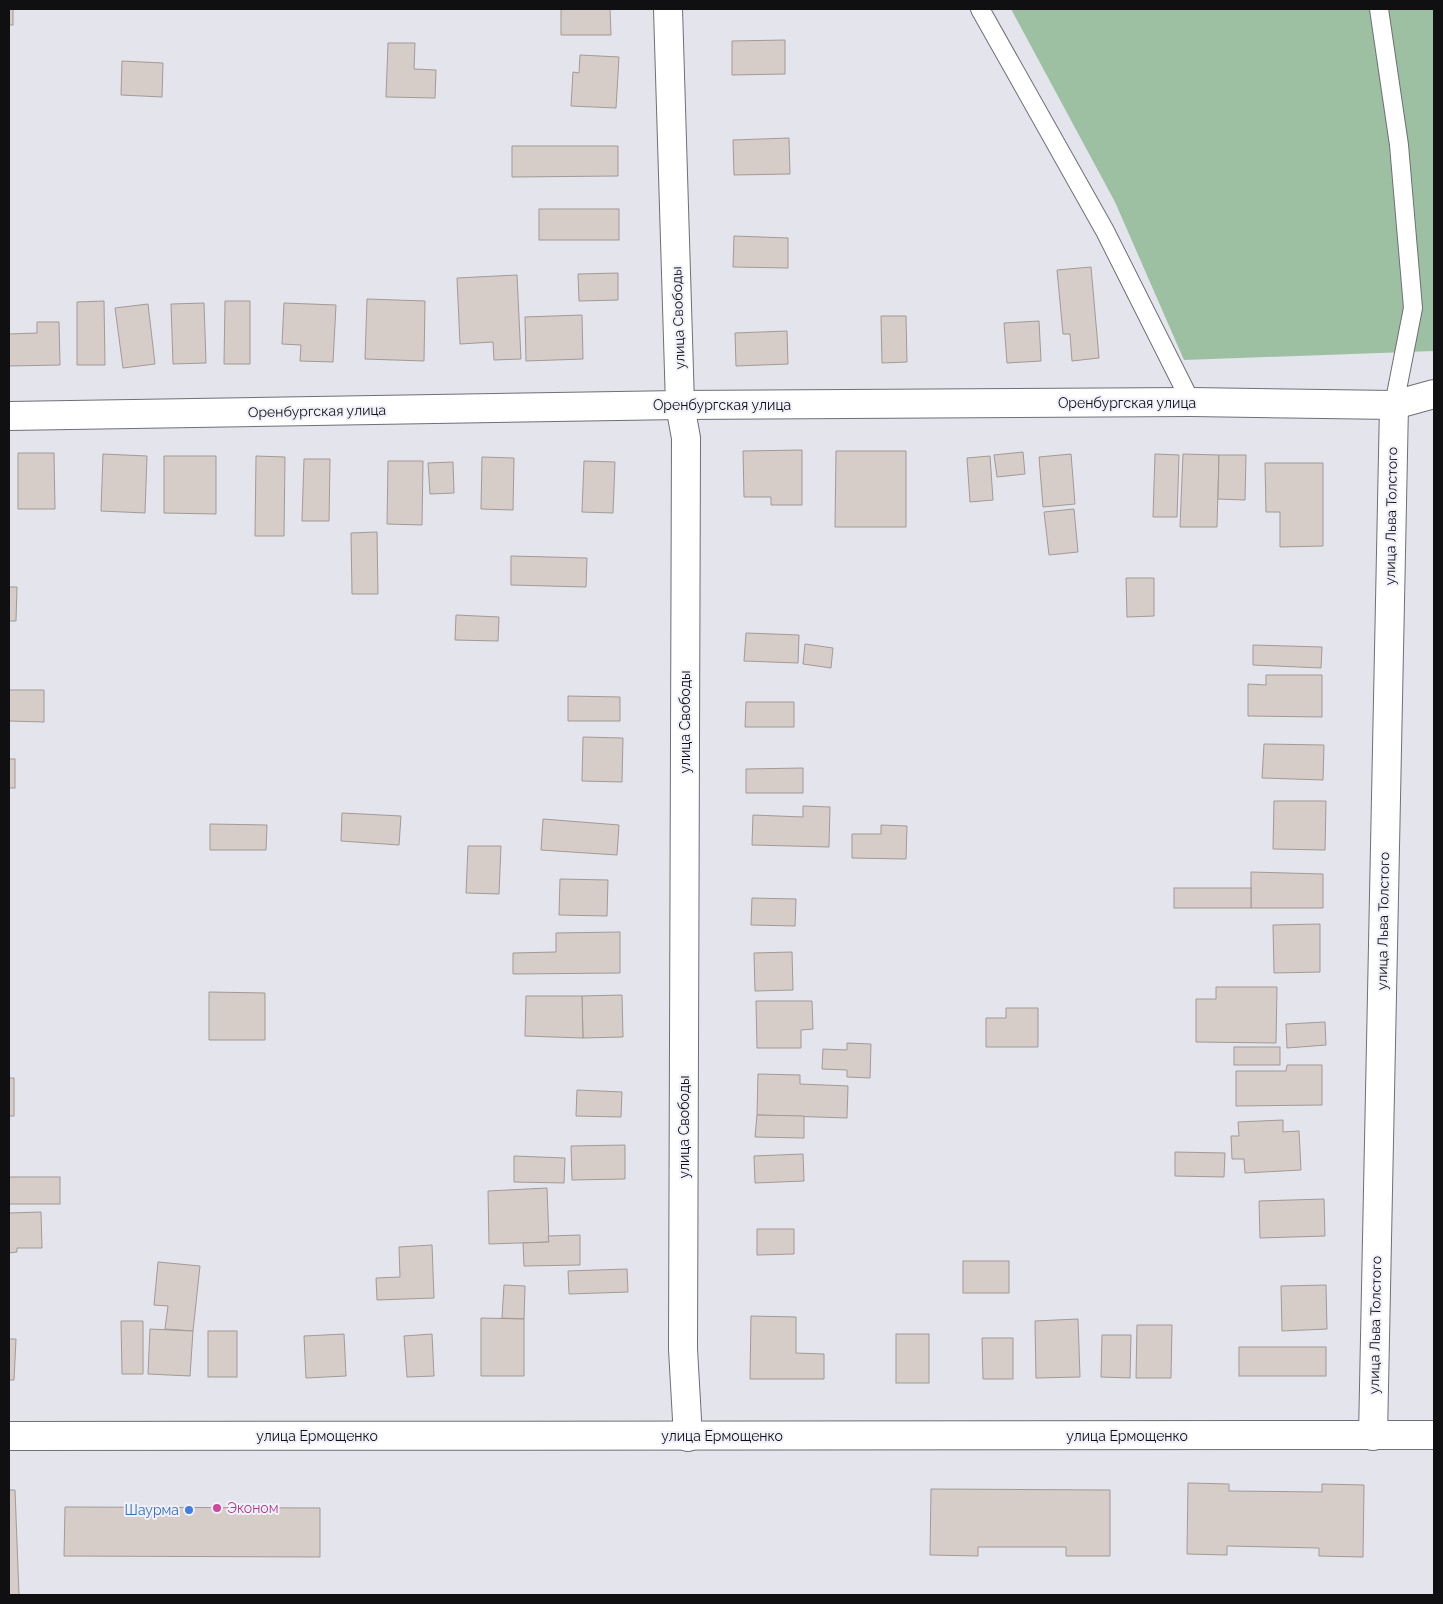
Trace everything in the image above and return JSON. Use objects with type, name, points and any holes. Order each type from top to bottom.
[{"type":"main road","name":"улица Свободы","points":[[668,9],[680,405],[686,438],[683,1349],[688,1436]]},
{"type":"main road","name":"Оренбургская улица","points":[[9,416],[680,405],[1190,402],[1394,405],[1434,394]]},
{"type":"main road","name":"улица Льва Толстого","points":[[1373,1436],[1394,405]]},
{"type":"main road","name":"улица Ермощенко","points":[[9,1436],[1434,1436]]},
{"type":"lane","points":[[980,9],[1105,231],[1190,402]]},
{"type":"lane","points":[[1379,9],[1399,145],[1413,308],[1394,405]]},
{"type":"green space","points":[[1011,9],[1434,9],[1434,351],[1184,360],[1115,202]]},
{"type":"building","points":[[9,9],[13,9],[13,25],[9,25]]},
{"type":"building","points":[[561,9],[610,9],[611,35],[561,35]]},
{"type":"building","points":[[785,40],[785,74],[732,75],[732,41]]},
{"type":"building","points":[[388,43],[415,43],[414,69],[436,70],[435,98],[386,97]]},
{"type":"building","points":[[580,55],[619,57],[616,108],[571,106],[573,72],[579,73]]},
{"type":"building","points":[[122,61],[163,63],[162,97],[121,95]]},
{"type":"building","points":[[789,138],[790,174],[734,175],[733,140]]},
{"type":"building","points":[[512,146],[618,146],[618,176],[512,177]]},
{"type":"building","points":[[539,209],[619,209],[619,240],[539,240]]},
{"type":"building","points":[[734,236],[788,238],[788,268],[733,267]]},
{"type":"building","points":[[1091,267],[1099,358],[1072,361],[1070,334],[1063,334],[1057,270]]},
{"type":"building","points":[[618,273],[618,300],[579,301],[578,274]]},
{"type":"building","points":[[517,275],[521,359],[494,360],[493,342],[460,344],[457,278]]},
{"type":"building","points":[[367,299],[425,301],[424,361],[365,359]]},
{"type":"building","points":[[104,301],[105,365],[77,365],[77,302]]},
{"type":"building","points":[[225,301],[250,301],[250,364],[224,364]]},
{"type":"building","points":[[204,303],[206,363],[173,364],[171,304]]},
{"type":"building","points":[[284,303],[336,305],[333,362],[300,361],[301,345],[282,344]]},
{"type":"building","points":[[148,304],[155,364],[123,368],[115,308]]},
{"type":"building","points":[[582,315],[583,359],[526,361],[525,317]]},
{"type":"building","points":[[881,316],[906,316],[907,362],[882,363]]},
{"type":"building","points":[[1039,321],[1041,361],[1007,363],[1004,323]]},
{"type":"building","points":[[37,322],[59,322],[60,365],[9,366],[9,334],[37,333]]},
{"type":"building","points":[[787,331],[788,364],[736,366],[735,333]]},
{"type":"building","points":[[802,450],[802,505],[771,505],[771,497],[744,497],[743,451]]},
{"type":"building","points":[[836,451],[906,451],[906,527],[835,527]]},
{"type":"building","points":[[1023,452],[1025,474],[997,477],[994,455]]},
{"type":"building","points":[[18,453],[54,453],[55,509],[18,509]]},
{"type":"building","points":[[103,454],[147,456],[145,513],[101,511]]},
{"type":"building","points":[[1071,454],[1075,504],[1043,507],[1039,457]]},
{"type":"building","points":[[1155,454],[1179,455],[1177,517],[1153,517]]},
{"type":"building","points":[[1183,454],[1219,455],[1217,527],[1180,527]]},
{"type":"building","points":[[1219,455],[1246,455],[1245,500],[1218,499]]},
{"type":"building","points":[[164,456],[216,456],[216,514],[164,513]]},
{"type":"building","points":[[256,456],[285,457],[284,536],[255,536]]},
{"type":"building","points":[[990,456],[993,500],[970,502],[967,458]]},
{"type":"building","points":[[482,457],[514,458],[513,510],[481,509]]},
{"type":"building","points":[[304,459],[330,459],[329,521],[302,521]]},
{"type":"building","points":[[388,461],[423,461],[422,525],[387,524]]},
{"type":"building","points":[[584,461],[615,462],[613,513],[582,512]]},
{"type":"building","points":[[453,462],[454,493],[430,494],[428,463]]},
{"type":"building","points":[[1265,463],[1323,463],[1323,546],[1280,547],[1280,512],[1266,512]]},
{"type":"building","points":[[1074,509],[1078,552],[1049,555],[1044,512]]},
{"type":"building","points":[[377,532],[378,594],[352,594],[351,533]]},
{"type":"building","points":[[511,556],[587,558],[586,587],[511,585]]},
{"type":"building","points":[[1126,578],[1154,578],[1154,616],[1127,617]]},
{"type":"building","points":[[9,587],[17,587],[16,621],[9,621]]},
{"type":"building","points":[[456,615],[499,617],[498,641],[455,640]]},
{"type":"building","points":[[746,633],[799,635],[798,663],[744,661]]},
{"type":"building","points":[[805,644],[833,648],[831,668],[803,664]]},
{"type":"building","points":[[1253,645],[1322,647],[1321,668],[1253,665]]},
{"type":"building","points":[[1266,675],[1322,675],[1322,717],[1248,716],[1248,684],[1266,685]]},
{"type":"building","points":[[9,690],[44,690],[44,722],[9,721]]},
{"type":"building","points":[[568,696],[620,697],[620,721],[568,721]]},
{"type":"building","points":[[746,702],[794,702],[794,727],[745,727]]},
{"type":"building","points":[[583,737],[623,738],[622,782],[582,781]]},
{"type":"building","points":[[1264,744],[1324,745],[1323,780],[1262,778]]},
{"type":"building","points":[[9,759],[15,759],[15,788],[9,788]]},
{"type":"building","points":[[803,768],[803,793],[746,793],[746,769]]},
{"type":"building","points":[[1274,801],[1326,801],[1325,850],[1273,849]]},
{"type":"building","points":[[803,806],[830,807],[829,847],[752,845],[753,815],[803,817]]},
{"type":"building","points":[[342,813],[401,816],[399,845],[341,841]]},
{"type":"building","points":[[543,819],[619,825],[617,855],[541,850]]},
{"type":"building","points":[[210,824],[267,825],[266,850],[210,850]]},
{"type":"building","points":[[881,825],[907,826],[906,859],[852,858],[852,834],[881,834]]},
{"type":"building","points":[[468,846],[501,846],[499,894],[466,893]]},
{"type":"building","points":[[1251,872],[1323,874],[1323,908],[1251,908]]},
{"type":"building","points":[[560,879],[608,880],[607,916],[559,915]]},
{"type":"building","points":[[1174,888],[1251,888],[1251,908],[1174,908]]},
{"type":"building","points":[[752,898],[796,899],[795,926],[751,925]]},
{"type":"building","points":[[1320,924],[1320,972],[1274,973],[1273,925]]},
{"type":"building","points":[[620,932],[620,973],[513,974],[513,953],[556,952],[556,933]]},
{"type":"building","points":[[792,952],[793,990],[755,991],[754,953]]},
{"type":"building","points":[[1216,987],[1277,987],[1276,1043],[1196,1042],[1196,999],[1216,999]]},
{"type":"building","points":[[209,992],[265,993],[265,1040],[209,1040]]},
{"type":"building","points":[[622,995],[623,1037],[583,1038],[582,996]]},
{"type":"building","points":[[526,996],[582,996],[583,1038],[525,1036]]},
{"type":"building","points":[[756,1001],[812,1001],[813,1029],[801,1030],[801,1048],[757,1048]]},
{"type":"building","points":[[1006,1008],[1038,1008],[1038,1047],[986,1047],[986,1018],[1006,1018]]},
{"type":"building","points":[[1325,1022],[1326,1045],[1287,1048],[1286,1024]]},
{"type":"building","points":[[847,1043],[871,1044],[870,1078],[847,1077],[847,1070],[822,1069],[823,1049],[847,1050]]},
{"type":"building","points":[[1234,1047],[1280,1047],[1280,1065],[1234,1065]]},
{"type":"building","points":[[1287,1065],[1322,1065],[1322,1105],[1236,1106],[1236,1071],[1286,1071]]},
{"type":"building","points":[[758,1074],[800,1075],[800,1084],[848,1086],[847,1118],[757,1115]]},
{"type":"building","points":[[9,1078],[14,1078],[14,1116],[9,1116]]},
{"type":"building","points":[[577,1090],[622,1092],[621,1117],[576,1116]]},
{"type":"building","points":[[757,1115],[804,1116],[804,1138],[755,1137]]},
{"type":"building","points":[[1283,1120],[1283,1132],[1299,1131],[1301,1170],[1245,1173],[1244,1159],[1232,1159],[1231,1136],[1239,1136],[1238,1122]]},
{"type":"building","points":[[625,1145],[625,1179],[572,1180],[571,1146]]},
{"type":"building","points":[[1175,1152],[1225,1153],[1224,1177],[1175,1176]]},
{"type":"building","points":[[803,1154],[804,1181],[755,1183],[754,1156]]},
{"type":"building","points":[[514,1156],[565,1158],[564,1183],[514,1182]]},
{"type":"building","points":[[9,1177],[60,1177],[60,1204],[9,1204]]},
{"type":"building","points":[[547,1188],[549,1242],[489,1244],[488,1191]]},
{"type":"building","points":[[1324,1199],[1325,1236],[1260,1238],[1259,1201]]},
{"type":"building","points":[[41,1212],[42,1248],[17,1248],[17,1252],[9,1253],[9,1213]]},
{"type":"building","points":[[757,1229],[794,1229],[794,1254],[757,1255]]},
{"type":"building","points":[[580,1235],[580,1265],[524,1266],[523,1243],[549,1242],[548,1236]]},
{"type":"building","points":[[432,1245],[434,1298],[377,1300],[376,1278],[400,1277],[399,1247]]},
{"type":"building","points":[[963,1261],[1009,1261],[1009,1293],[963,1293]]},
{"type":"building","points":[[158,1262],[200,1266],[193,1331],[165,1329],[168,1306],[154,1305]]},
{"type":"building","points":[[627,1269],[628,1292],[569,1294],[568,1271]]},
{"type":"building","points":[[504,1285],[525,1286],[524,1319],[502,1318]]},
{"type":"building","points":[[1326,1285],[1327,1329],[1282,1331],[1281,1286]]},
{"type":"building","points":[[751,1316],[796,1317],[796,1353],[824,1354],[824,1379],[750,1379]]},
{"type":"building","points":[[481,1318],[524,1319],[524,1376],[481,1376]]},
{"type":"building","points":[[1078,1319],[1080,1377],[1036,1378],[1035,1321]]},
{"type":"building","points":[[121,1321],[143,1321],[143,1374],[122,1374]]},
{"type":"building","points":[[1137,1325],[1172,1325],[1171,1378],[1136,1378]]},
{"type":"building","points":[[150,1329],[193,1331],[190,1376],[148,1374]]},
{"type":"building","points":[[208,1331],[237,1331],[237,1377],[208,1377]]},
{"type":"building","points":[[344,1334],[346,1376],[306,1378],[304,1336]]},
{"type":"building","points":[[432,1334],[434,1376],[407,1377],[404,1336]]},
{"type":"building","points":[[896,1334],[929,1334],[929,1383],[896,1383]]},
{"type":"building","points":[[1102,1335],[1131,1335],[1130,1378],[1101,1377]]},
{"type":"building","points":[[982,1338],[1013,1338],[1013,1379],[983,1379]]},
{"type":"building","points":[[9,1339],[16,1339],[14,1380],[9,1380]]},
{"type":"building","points":[[1239,1347],[1326,1347],[1326,1376],[1239,1376]]},
{"type":"building","points":[[1188,1483],[1229,1484],[1229,1491],[1322,1492],[1322,1484],[1364,1485],[1363,1557],[1319,1556],[1319,1548],[1227,1546],[1227,1555],[1187,1554]]},
{"type":"building","points":[[931,1489],[1110,1490],[1110,1556],[1066,1556],[1066,1547],[978,1547],[978,1556],[930,1555]]},
{"type":"building","points":[[9,1490],[15,1490],[19,1595],[9,1595]]},
{"type":"building","points":[[65,1507],[320,1508],[320,1557],[64,1556]]},
{"type":"place","name":"Эконом","points":[[217,1508]]},
{"type":"place","name":"Шаурма","points":[[189,1510]]}]
